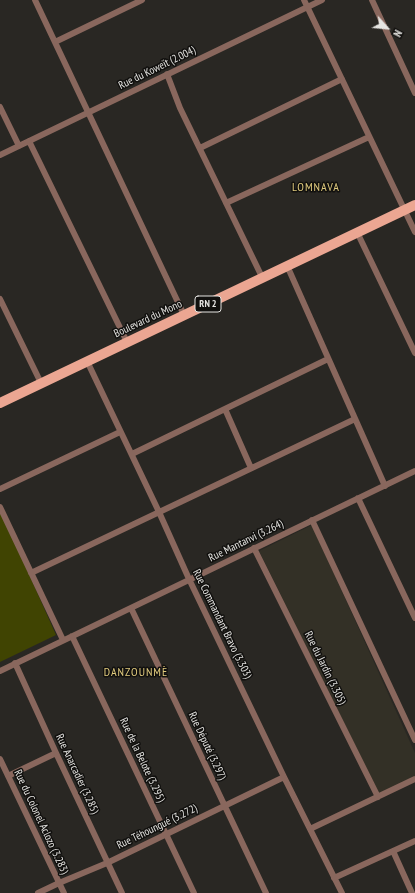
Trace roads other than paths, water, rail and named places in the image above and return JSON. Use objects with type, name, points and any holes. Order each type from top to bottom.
[{"type":"main road","name":"Boulevard du Mono","points":[[0,403],[409,212],[415,205]]},
{"type":"main road","name":"Boulevard du Mono","points":[[0,408],[127,342],[262,277],[285,269]]},
{"type":"street","points":[[35,0],[184,315]]},
{"type":"street","points":[[55,42],[142,0]]},
{"type":"street","points":[[304,0],[369,137],[409,212],[415,232]]},
{"type":"street","name":"Rue du Koweït (2.004)","points":[[0,155],[322,0]]},
{"type":"street","points":[[372,0],[415,92]]},
{"type":"street","points":[[167,74],[180,108],[262,277]]},
{"type":"street","points":[[200,148],[342,79]]},
{"type":"street","points":[[0,107],[19,146]]},
{"type":"street","points":[[226,204],[369,137]]},
{"type":"street","points":[[29,141],[127,342]]},
{"type":"street","points":[[359,235],[415,352]]},
{"type":"street","points":[[285,269],[328,358],[385,486]]},
{"type":"street","points":[[0,299],[42,383]]},
{"type":"street","points":[[132,454],[328,358]]},
{"type":"street","name":"Rue Commandant Bravo (3.303)","points":[[88,363],[284,777],[342,893]]},
{"type":"street","points":[[225,408],[251,468]]},
{"type":"street","points":[[31,573],[355,419]]},
{"type":"street","points":[[0,489],[120,432]]},
{"type":"street","name":"Rue Mantanvi (3.264)","points":[[0,670],[415,472]]},
{"type":"street","points":[[358,498],[415,618]]},
{"type":"street","points":[[0,507],[63,640]]},
{"type":"street","points":[[312,520],[415,740]]},
{"type":"street","name":"Rue du Jardin (3.305)","points":[[254,548],[378,797]]},
{"type":"street","name":"Rue Député (3.297)","points":[[131,608],[266,893]]},
{"type":"street","name":"Rue de la Belote (3.295)","points":[[72,636],[194,893]]},
{"type":"street","name":"Rue Anarcadier (3.285)","points":[[15,663],[122,893]]},
{"type":"street","points":[[8,776],[56,753]]},
{"type":"street","name":"Rue du Colonel Aclozo (3.283)","points":[[0,759],[64,893]]},
{"type":"street","name":"Rue Téhoungué (3.272)","points":[[38,893],[107,863],[284,777]]},
{"type":"street","points":[[310,829],[415,779]]},
{"type":"street","points":[[334,878],[415,841]]},
{"type":"street","points":[[394,851],[412,893]]},
{"type":"district","name":"LOMNAVA","points":[[316,188]]},
{"type":"district","name":"DANZOUNMÈ","points":[[136,673]]}]
